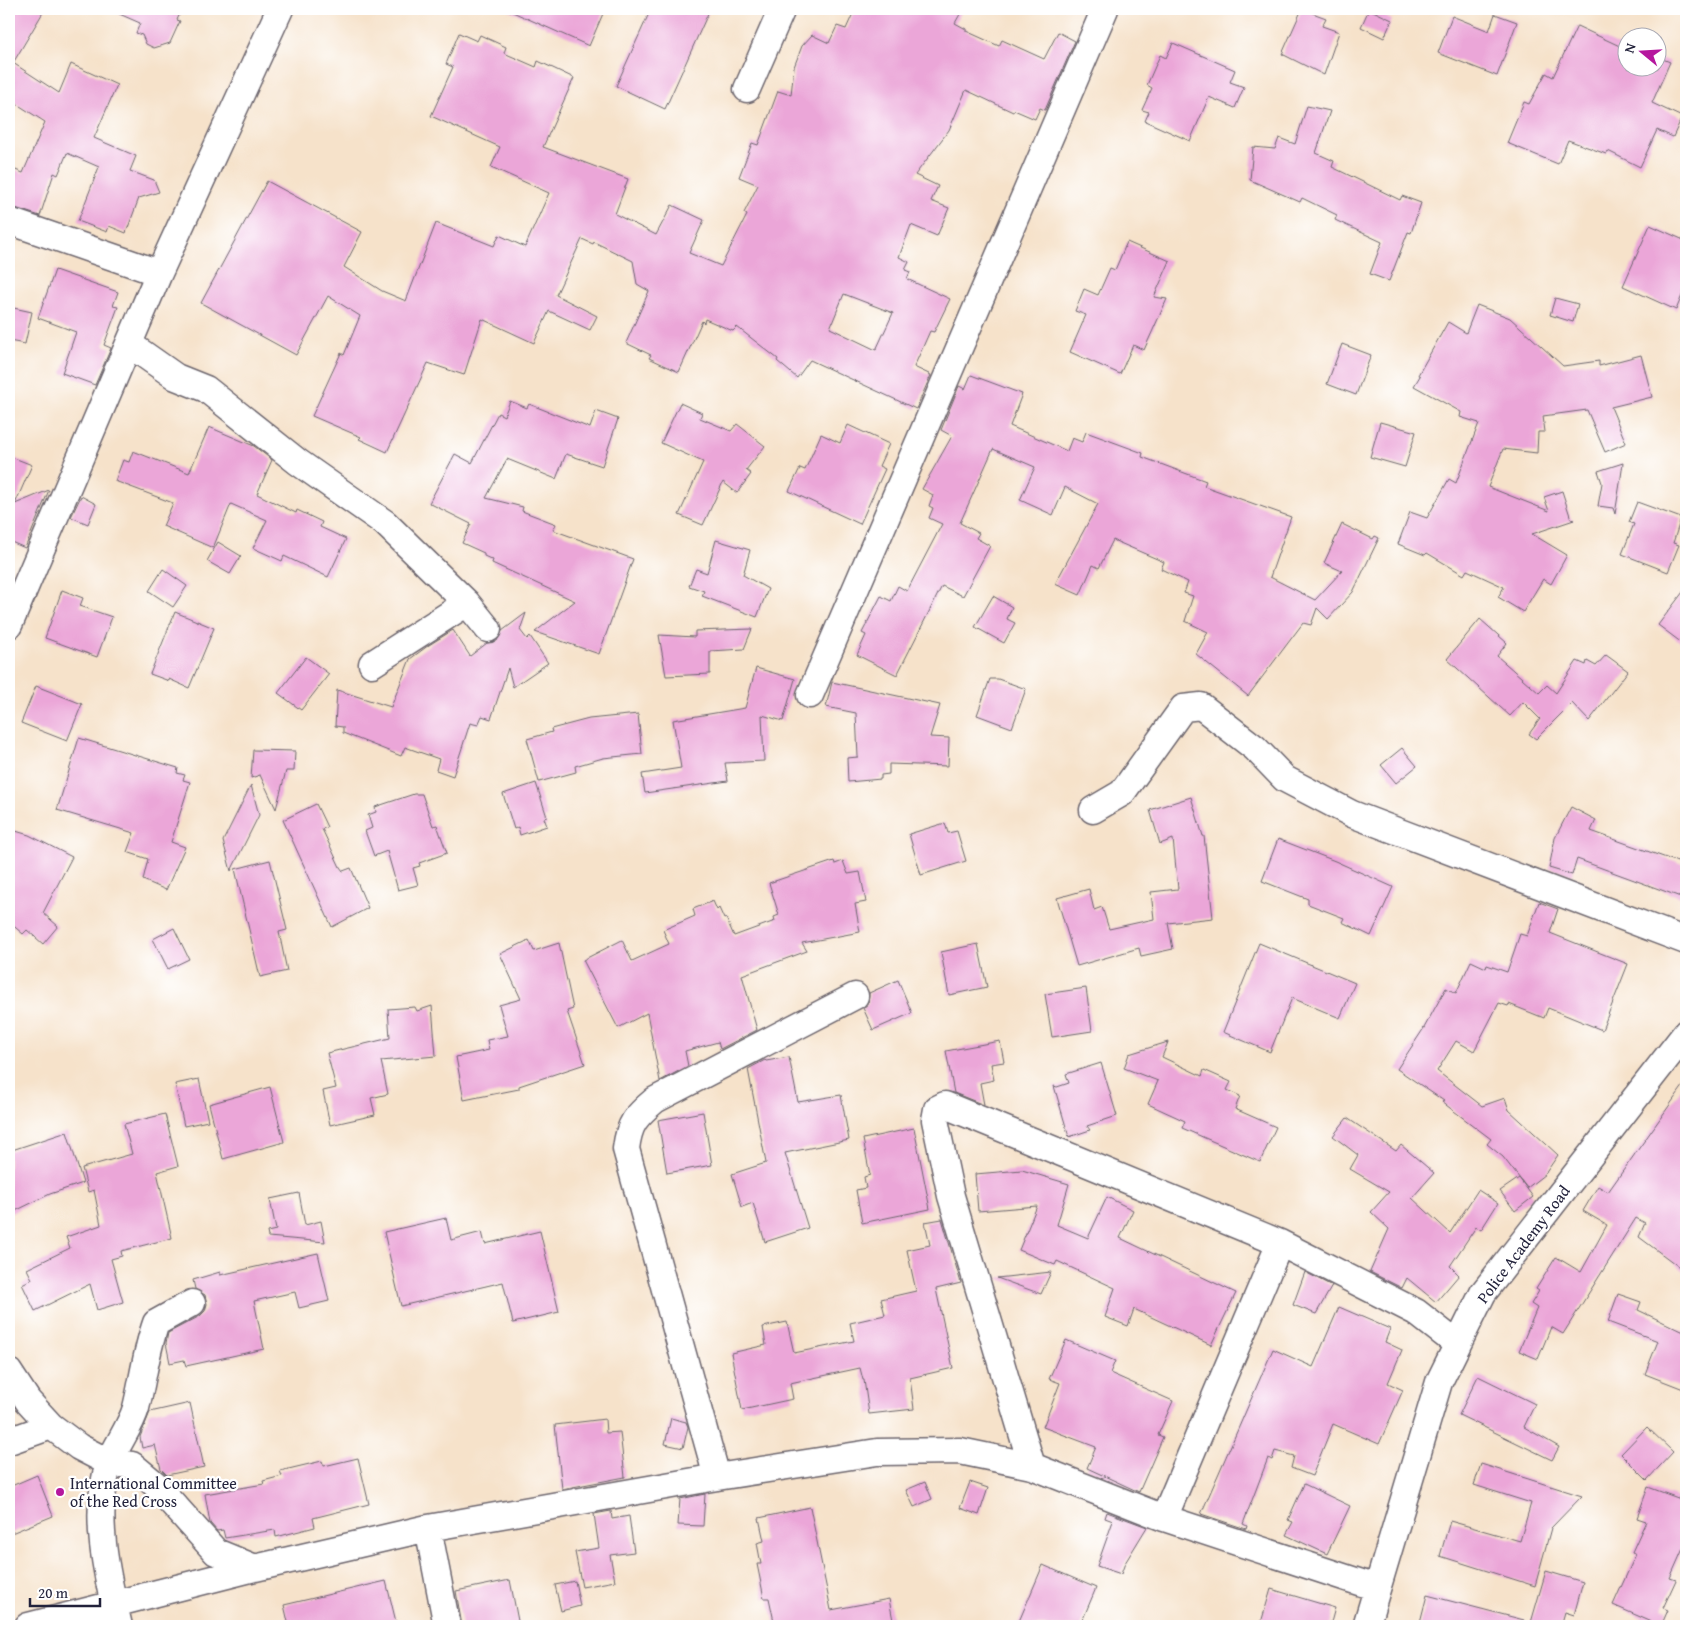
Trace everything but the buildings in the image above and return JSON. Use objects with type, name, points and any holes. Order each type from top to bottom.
[{"type":"street","points":[[9,625],[159,272],[280,9]]},
{"type":"street","points":[[747,89],[782,9]]},
{"type":"street","points":[[810,695],[1105,9]]},
{"type":"street","points":[[9,221],[159,272]]},
{"type":"street","points":[[129,344],[176,377],[206,388],[298,462],[385,523],[468,603],[488,629]]},
{"type":"street","points":[[372,664],[468,603]]},
{"type":"street","points":[[1093,810],[1122,793],[1183,708],[1201,706],[1248,742],[1285,779],[1352,814],[1686,942]]},
{"type":"street","points":[[717,1477],[626,1149],[628,1135],[635,1118],[655,1100],[854,996]]},
{"type":"street","name":"Police Academy Road","points":[[1366,1626],[1439,1382],[1483,1293],[1686,1033]]},
{"type":"street","points":[[1032,1466],[951,1196],[935,1120],[937,1109],[945,1105],[1280,1243],[1416,1312],[1457,1344]]},
{"type":"street","points":[[1164,1518],[1280,1243]]},
{"type":"street","points":[[117,1615],[104,1553],[102,1497],[110,1463],[135,1410],[149,1344],[156,1323],[192,1303]]},
{"type":"street","points":[[9,1372],[28,1401],[51,1426],[79,1446],[110,1463],[132,1465],[156,1485],[216,1552],[256,1568]]},
{"type":"street","points":[[9,1441],[51,1426]]},
{"type":"street","points":[[28,1626],[117,1615],[256,1568],[428,1528],[717,1477],[877,1452],[960,1452],[1032,1466],[1164,1518],[1377,1588]]},
{"type":"street","points":[[428,1528],[447,1626]]},
{"type":"place","name":"International Committee of the Red Cross","points":[[60,1492]]}]
